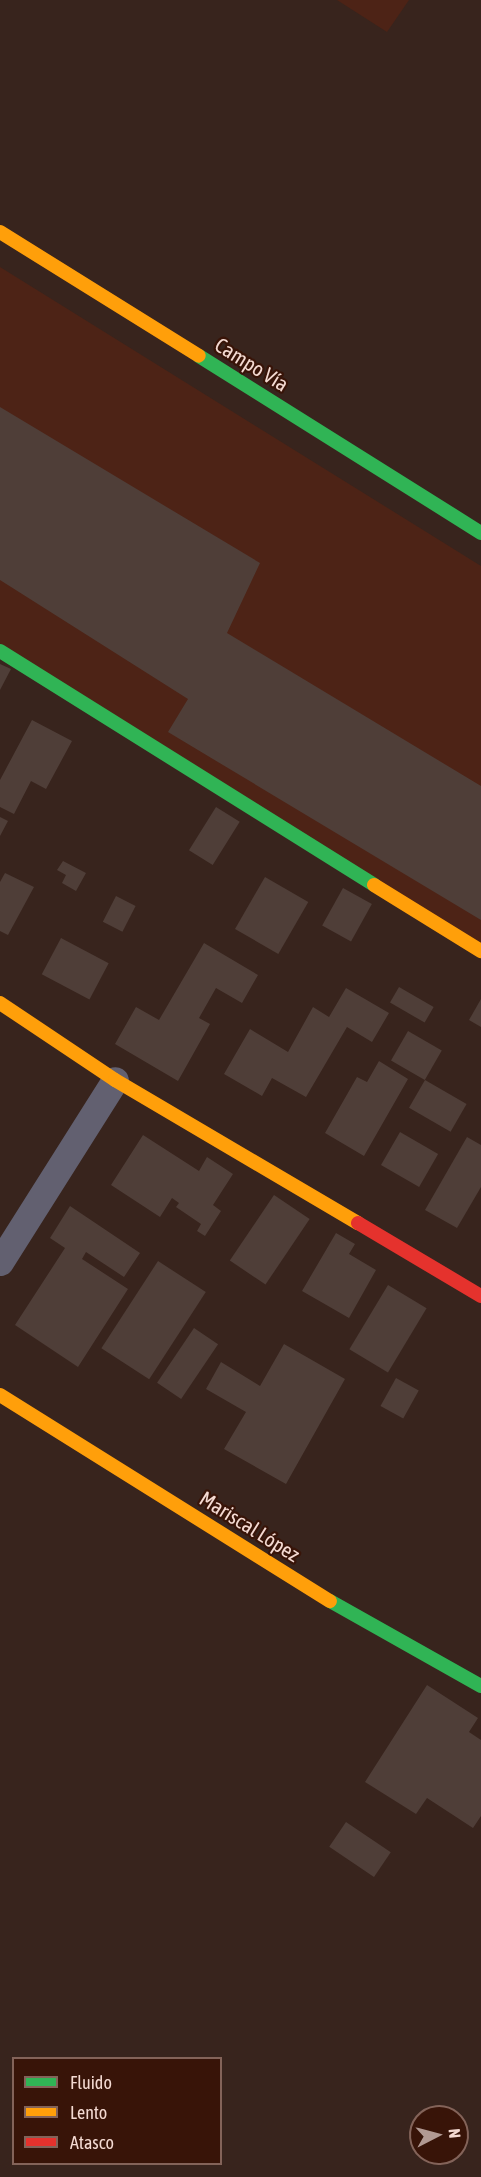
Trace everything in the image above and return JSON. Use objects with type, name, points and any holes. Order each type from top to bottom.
[{"type":"street","name":"Campo Vía","points":[[0,232],[481,533]]},
{"type":"street","points":[[0,651],[481,951]]},
{"type":"street","points":[[0,1004],[115,1080],[481,1296]]},
{"type":"street","points":[[0,1262],[115,1080]]},
{"type":"street","name":"Mariscal López","points":[[0,1395],[340,1607],[481,1686]]},
{"type":"shaded area","points":[[337,0],[409,0],[387,32]]},
{"type":"shaded area","points":[[0,267],[481,566],[481,951],[0,650]]},
{"type":"building","points":[[0,407],[260,563],[227,633],[481,786],[481,920],[168,732],[188,699],[0,580]]},
{"type":"building","points":[[0,664],[11,669],[0,690]]},
{"type":"building","points":[[32,720],[72,741],[46,789],[31,781],[14,814],[0,807],[0,780]]},
{"type":"building","points":[[216,807],[240,822],[213,865],[189,850]]},
{"type":"building","points":[[0,817],[8,821],[0,836]]},
{"type":"building","points":[[63,861],[86,873],[76,891],[62,883],[66,875],[57,870]]},
{"type":"building","points":[[5,873],[34,887],[8,935],[0,931],[0,882]]},
{"type":"building","points":[[265,877],[308,902],[278,954],[235,929]]},
{"type":"building","points":[[343,888],[372,904],[351,942],[322,926]]},
{"type":"building","points":[[116,896],[136,906],[122,932],[103,922]]},
{"type":"building","points":[[61,938],[109,963],[89,1000],[42,974]]},
{"type":"building","points":[[204,943],[258,975],[242,1003],[216,988],[199,1018],[210,1024],[178,1081],[115,1044],[136,1007],[159,1020]]},
{"type":"building","points":[[399,987],[434,1007],[425,1023],[390,1003]]},
{"type":"building","points":[[346,988],[389,1013],[372,1042],[347,1027],[306,1097],[272,1078],[262,1096],[224,1074],[250,1029],[288,1052],[313,1007],[329,1017]]},
{"type":"building","points":[[481,999],[481,1027],[469,1020]]},
{"type":"building","points":[[408,1031],[442,1050],[425,1080],[391,1060]]},
{"type":"building","points":[[379,1061],[408,1079],[364,1156],[325,1133],[357,1077],[367,1082]]},
{"type":"building","points":[[425,1080],[467,1104],[451,1132],[409,1108]]},
{"type":"building","points":[[400,1132],[438,1154],[419,1187],[381,1165]]},
{"type":"building","points":[[143,1135],[199,1171],[207,1157],[233,1174],[213,1205],[221,1211],[205,1236],[197,1231],[201,1224],[176,1207],[179,1203],[172,1198],[160,1217],[111,1185]]},
{"type":"building","points":[[467,1137],[481,1145],[481,1187],[457,1228],[425,1210]]},
{"type":"building","points":[[274,1195],[310,1219],[265,1285],[230,1260]]},
{"type":"building","points":[[70,1206],[140,1253],[124,1277],[86,1252],[82,1259],[128,1289],[78,1367],[15,1325],[65,1248],[50,1238]]},
{"type":"building","points":[[336,1233],[355,1244],[349,1254],[376,1270],[349,1318],[302,1291]]},
{"type":"building","points":[[158,1261],[206,1292],[149,1379],[101,1348]]},
{"type":"building","points":[[388,1285],[427,1308],[388,1372],[349,1349]]},
{"type":"building","points":[[194,1328],[218,1344],[181,1399],[157,1383]]},
{"type":"building","points":[[284,1344],[345,1379],[286,1484],[224,1449],[246,1412],[206,1389],[221,1362],[260,1386]]},
{"type":"building","points":[[396,1378],[419,1391],[403,1419],[380,1406]]},
{"type":"building","points":[[427,1685],[478,1718],[469,1732],[481,1740],[481,1816],[473,1828],[427,1798],[416,1814],[365,1782]]},
{"type":"building","points":[[346,1822],[391,1852],[374,1877],[329,1847]]},
{"type":"traffic: fast","points":[[199,356],[481,533]]},
{"type":"traffic: fast","points":[[0,651],[374,885]]},
{"type":"traffic: fast","points":[[330,1601],[481,1686]]},
{"type":"traffic: slow","points":[[0,232],[199,356]]},
{"type":"traffic: slow","points":[[374,885],[481,951]]},
{"type":"traffic: slow","points":[[0,1003],[115,1080],[358,1223]]},
{"type":"traffic: slow","points":[[0,1395],[330,1601]]},
{"type":"traffic: jam","points":[[358,1223],[481,1296]]}]
